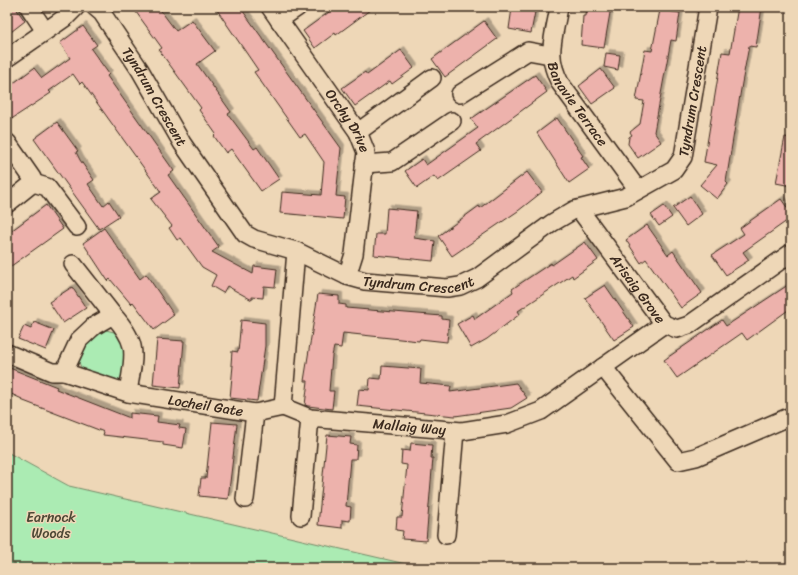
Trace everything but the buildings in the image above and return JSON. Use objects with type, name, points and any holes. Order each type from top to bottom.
[{"type":"street","points":[[28,7],[45,31]]},
{"type":"street","points":[[7,58],[76,7]]},
{"type":"street","name":"Tyndrum Crescent","points":[[95,7],[102,13],[140,70],[182,144],[245,234],[254,240],[296,251],[347,276],[365,281],[434,287],[460,286],[477,278],[552,223],[579,209],[626,197],[674,170],[683,157],[708,7]]},
{"type":"street","points":[[274,13],[298,7]]},
{"type":"street","name":"Banavie Terrace","points":[[559,7],[550,55],[553,70],[560,83],[638,190]]},
{"type":"street","name":"Orchy Drive","points":[[274,13],[358,132],[366,152],[354,254],[347,276]]},
{"type":"street","points":[[460,94],[528,51],[550,55]]},
{"type":"street","points":[[358,132],[432,78]]},
{"type":"street","points":[[364,164],[392,162],[452,121]]},
{"type":"street","points":[[7,142],[32,178],[33,183]]},
{"type":"street","points":[[7,204],[33,183]]},
{"type":"street","points":[[33,183],[47,188],[77,227]]},
{"type":"street","name":"Arisaig Grove","points":[[579,209],[664,324],[678,329],[689,325],[791,253]]},
{"type":"street","points":[[283,407],[296,251]]},
{"type":"street","points":[[74,264],[113,316],[124,327],[131,339],[133,350],[128,393]]},
{"type":"street","points":[[64,372],[79,340],[94,326],[113,316]]},
{"type":"street","name":"Mallaig Way","points":[[283,407],[310,418],[462,432],[507,424],[540,411],[664,324]]},
{"type":"street","name":"Locheil Gate","points":[[7,353],[52,372],[64,372],[128,393],[255,413],[283,407]]},
{"type":"street","points":[[603,367],[678,461],[696,458],[791,416]]},
{"type":"street","points":[[245,499],[255,413]]},
{"type":"street","points":[[300,516],[310,418]]},
{"type":"street","points":[[446,535],[455,431]]},
{"type":"green space","points":[[106,330],[114,332],[118,337],[125,355],[124,368],[119,380],[114,381],[98,378],[88,374],[81,367],[79,362],[88,342]]},
{"type":"green space","name":"Earnock Woods","points":[[7,452],[69,486],[423,568],[7,568]]}]
